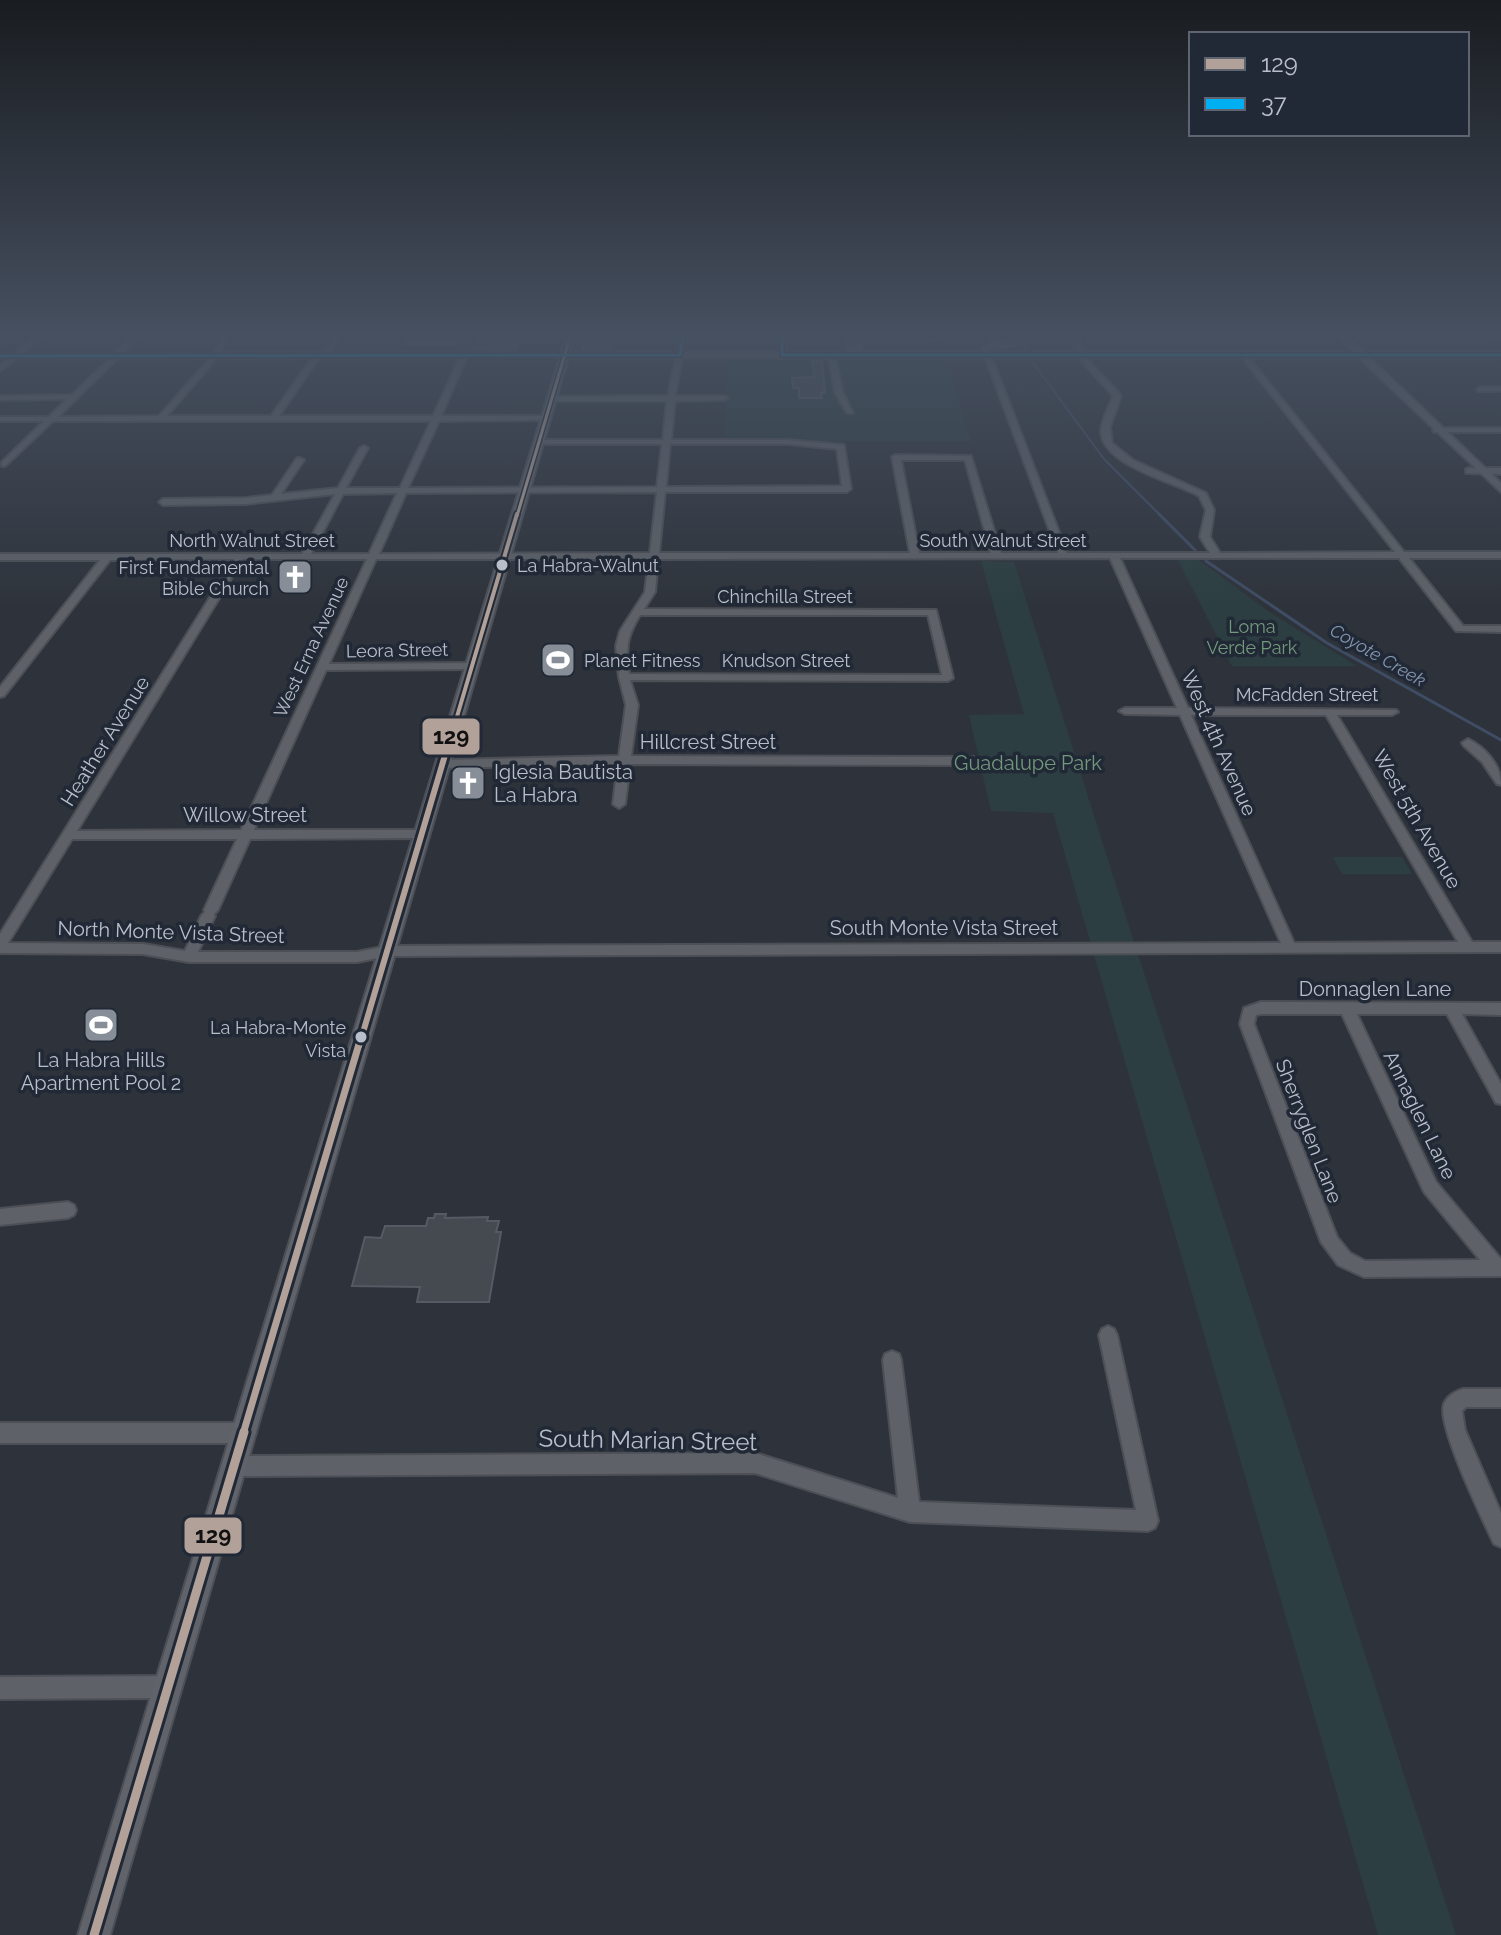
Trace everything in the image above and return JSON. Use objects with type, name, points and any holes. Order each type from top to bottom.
[{"type":"main road","points":[[94,1935],[543,427]]},
{"type":"main road","points":[[1434,427],[1449,436],[1501,489]]},
{"type":"main road","points":[[1438,431],[1436,436],[1501,503]]},
{"type":"street","points":[[5,464],[43,427]]},
{"type":"street","name":"West Erna Avenue","points":[[189,957],[432,427]]},
{"type":"street","points":[[619,804],[632,705],[624,677],[621,646],[625,631],[650,592],[668,427]]},
{"type":"street","points":[[1015,427],[1064,556]]},
{"type":"street","points":[[1106,427],[1110,446],[1144,469],[1203,495],[1209,502],[1210,510],[1205,537],[1216,554]]},
{"type":"street","points":[[1301,427],[1460,629],[1501,629]]},
{"type":"street","points":[[1438,431],[1501,430]]},
{"type":"street","points":[[163,502],[341,491],[847,489],[841,447],[788,442],[539,442]]},
{"type":"street","points":[[305,556],[364,448]]},
{"type":"street","points":[[915,556],[896,457],[968,458],[997,556]]},
{"type":"street","points":[[275,497],[300,460]]},
{"type":"street","points":[[1469,471],[1501,471]]},
{"type":"street","name":"South Walnut Street","points":[[505,556],[1501,555]]},
{"type":"street","name":"North Walnut Street","points":[[0,557],[505,556]]},
{"type":"street","name":"West 4th Avenue","points":[[1114,556],[1289,946]]},
{"type":"street","points":[[0,694],[107,557]]},
{"type":"street","name":"Heather Avenue","points":[[0,946],[240,557]]},
{"type":"street","name":"Chinchilla Street","points":[[638,612],[932,612],[948,678]]},
{"type":"street","name":"Leora Street","points":[[322,667],[473,666]]},
{"type":"street","name":"Knudson Street","points":[[624,677],[948,678]]},
{"type":"street","name":"McFadden Street","points":[[1125,711],[1392,712]]},
{"type":"street","name":"West 5th Avenue","points":[[1330,712],[1468,947]]},
{"type":"street","points":[[1468,743],[1486,759],[1501,781]]},
{"type":"street","name":"Hillcrest Street","points":[[444,764],[625,760],[973,761]]},
{"type":"street","name":"Willow Street","points":[[68,835],[423,834]]},
{"type":"street","name":"North Monte Vista Street","points":[[0,946],[143,949],[189,957],[357,957],[388,951]]},
{"type":"street","name":"South Monte Vista Street","points":[[388,951],[1501,947]]},
{"type":"street","name":"Donnaglen Lane","points":[[1249,1012],[1261,1008],[1501,1009]]},
{"type":"street","name":"Annaglen Lane","points":[[1347,1009],[1430,1187],[1500,1268]]},
{"type":"street","points":[[1452,1010],[1501,1098]]},
{"type":"street","name":"Sherryglen Lane","points":[[1249,1012],[1247,1024],[1330,1242],[1344,1259],[1364,1269],[1500,1268]]},
{"type":"street","points":[[0,1217],[68,1210]]},
{"type":"street","name":"South Marian Street","points":[[236,1466],[755,1463],[910,1512],[1148,1521],[1108,1335]]},
{"type":"street","points":[[892,1360],[910,1512]]},
{"type":"street","points":[[1501,1398],[1463,1398],[1452,1407],[1455,1431],[1501,1537]]},
{"type":"street","points":[[0,1433],[246,1433]]},
{"type":"street","points":[[0,1688],[170,1687]]},
{"type":"green space","points":[[725,427],[967,427],[971,441],[724,441]]},
{"type":"green space","name":"Loma Verde Park","points":[[1176,556],[1193,556],[1271,613],[1357,666],[1232,666]]},
{"type":"green space","name":"Guadalupe Park","points":[[981,561],[1014,562],[1456,1935],[1378,1935],[1053,813],[991,811],[969,715],[1024,714]]},
{"type":"green space","points":[[1333,857],[1402,857],[1412,874],[1342,874]]},
{"type":"building","points":[[435,1214],[446,1214],[445,1218],[488,1217],[487,1221],[499,1221],[496,1232],[501,1232],[489,1302],[417,1302],[420,1287],[352,1286],[365,1237],[381,1238],[385,1226],[426,1226],[428,1218],[434,1218]]},
{"type":"waterway","name":"Coyote Creek","points":[[1081,427],[1104,459],[1195,550]]},
{"type":"waterway","name":"Coyote Creek","points":[[1206,561],[1327,643],[1501,740]]},
{"type":"transit line","name":"129","points":[[94,1935],[543,427]]},
{"type":"place","name":"La Habra-Walnut","points":[[502,565]]},
{"type":"place","name":"First Fundamental Bible Church","points":[[295,577]]},
{"type":"place","name":"Planet Fitness","points":[[558,660]]},
{"type":"place","name":"Iglesia Bautista La Habra","points":[[468,783]]},
{"type":"place","name":"La Habra Hills Apartment Pool 2","points":[[101,1025]]},
{"type":"place","name":"La Habra-Monte Vista","points":[[361,1037]]}]
